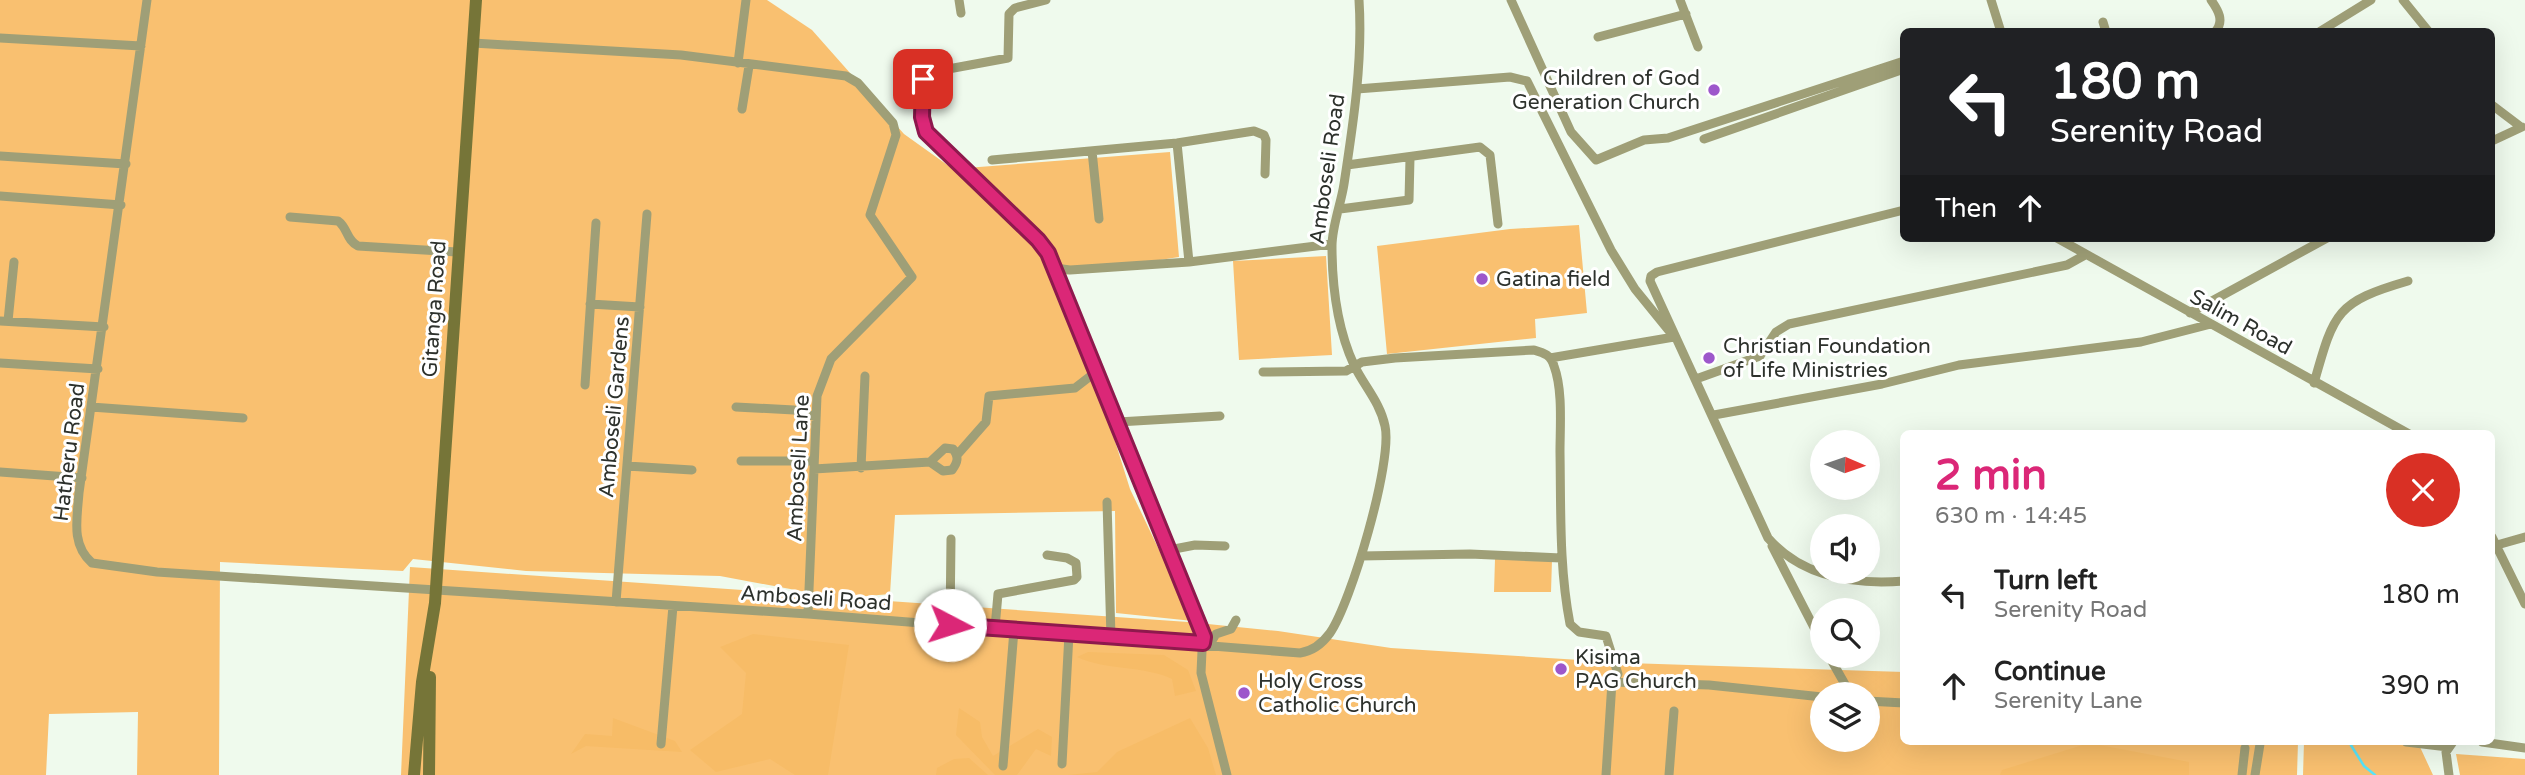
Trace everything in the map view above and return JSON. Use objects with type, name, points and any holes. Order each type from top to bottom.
[{"type":"main road","name":"Gitanga Road","points":[[430,775],[433,589],[475,0]]},
{"type":"main road","name":"Gitanga Road","points":[[414,775],[422,682],[433,620]]},
{"type":"street","name":"Hatheru Road","points":[[147,0],[82,478],[76,528],[79,547],[92,563],[157,572],[433,589]]},
{"type":"street","points":[[738,63],[746,0]]},
{"type":"street","points":[[959,0],[961,13]]},
{"type":"street","points":[[1046,0],[1015,8],[1009,14],[1007,58],[932,72],[923,79],[922,117],[926,132],[1038,240],[1055,268],[1118,422],[1152,514],[1203,629],[1207,644],[1201,673],[1227,775]]},
{"type":"street","name":"Amboseli Road","points":[[433,589],[1311,651],[1330,633],[1343,610],[1361,556],[1387,438],[1377,401],[1354,366],[1333,293],[1332,244],[1347,166],[1357,89],[1359,0]]},
{"type":"street","points":[[1511,0],[1571,132],[1596,160],[1644,140],[1668,138],[1900,62]]},
{"type":"street","points":[[1680,0],[1698,47]]},
{"type":"street","points":[[1991,0],[2000,28]]},
{"type":"street","points":[[2211,0],[2219,10],[2221,21],[2218,28]]},
{"type":"street","points":[[2326,28],[2371,0]]},
{"type":"street","points":[[2403,0],[2426,28]]},
{"type":"street","points":[[1598,37],[1686,14]]},
{"type":"street","points":[[0,38],[141,46]]},
{"type":"street","points":[[472,43],[681,55],[738,63],[749,66],[742,109]]},
{"type":"street","name":"Amboseli Lane","points":[[749,66],[846,76],[858,83],[893,124],[896,135],[870,215],[912,277],[831,359],[817,396],[807,614]]},
{"type":"street","points":[[1704,139],[1900,70]]},
{"type":"street","points":[[1357,89],[1510,77],[1527,81],[1611,250],[1635,289],[1674,337]]},
{"type":"street","points":[[2495,107],[2523,127]]},
{"type":"street","points":[[2495,140],[2523,127]]},
{"type":"street","points":[[992,160],[1177,143],[1259,132],[1266,140],[1265,174]]},
{"type":"street","points":[[1177,143],[1189,262]]},
{"type":"street","points":[[1347,166],[1480,147],[1490,155],[1498,224]]},
{"type":"street","points":[[1092,151],[1099,219]]},
{"type":"street","points":[[0,156],[126,164]]},
{"type":"street","points":[[1340,209],[1409,200],[1410,158]]},
{"type":"street","points":[[0,196],[121,205]]},
{"type":"street","points":[[1810,620],[1768,538],[1714,415],[1674,337],[1650,281],[1651,276],[1657,272],[1900,211]]},
{"type":"street","name":"Amboseli Gardens","points":[[617,602],[647,214]]},
{"type":"street","points":[[290,217],[338,221],[344,225],[349,240],[358,246],[457,252]]},
{"type":"street","points":[[585,384],[596,223]]},
{"type":"street","name":"Salim Road","points":[[2062,242],[2402,430]]},
{"type":"street","points":[[2190,313],[2320,242]]},
{"type":"street","points":[[1055,268],[1070,270],[1189,262],[1332,244]]},
{"type":"street","points":[[1696,379],[1760,356],[1776,332],[1789,324],[2067,265],[2085,256]]},
{"type":"street","points":[[14,262],[4,321],[104,327]]},
{"type":"street","points":[[2314,383],[2327,336],[2343,309],[2373,291],[2409,281]]},
{"type":"street","points":[[590,304],[640,307]]},
{"type":"street","points":[[1714,415],[1882,384],[1959,365],[2141,342],[2211,324]]},
{"type":"street","points":[[1550,358],[1674,337]]},
{"type":"street","points":[[1264,372],[1346,370],[1362,362],[1395,358],[1534,351],[1545,353],[1550,358],[1556,373],[1560,422],[1561,558],[1570,624],[1578,632],[1606,636],[1618,674],[1612,682],[1606,775]]},
{"type":"street","points":[[0,363],[98,369]]},
{"type":"street","points":[[957,455],[986,422],[989,396],[1074,388],[1097,371]]},
{"type":"street","points":[[861,468],[865,376]]},
{"type":"street","points":[[91,407],[243,418]]},
{"type":"street","points":[[736,407],[794,410],[816,417]]},
{"type":"street","points":[[1118,422],[1220,416]]},
{"type":"street","points":[[741,461],[861,468],[929,462],[945,448],[953,449],[957,455],[957,463],[952,470],[943,471],[929,462]]},
{"type":"street","points":[[627,467],[692,470]]},
{"type":"street","points":[[0,472],[82,478]]},
{"type":"street","points":[[1107,502],[1111,637]]},
{"type":"street","points":[[2495,544],[2525,537]]},
{"type":"street","points":[[1768,538],[1789,555],[1829,577],[1852,583],[1900,581]]},
{"type":"street","points":[[950,625],[951,539]]},
{"type":"street","points":[[1169,550],[1195,545],[1225,546]]},
{"type":"street","points":[[2495,546],[2525,604]]},
{"type":"street","points":[[1361,556],[1470,554],[1561,558]]},
{"type":"street","points":[[995,628],[998,594],[1077,577],[1076,563],[1067,558],[1047,555]]},
{"type":"street","points":[[661,744],[673,606]]},
{"type":"street","points":[[1207,644],[1216,634],[1231,629],[1236,620]]},
{"type":"street","points":[[1003,766],[1014,630]]},
{"type":"street","points":[[1062,764],[1069,634]]},
{"type":"street","points":[[1612,682],[1709,685],[1810,696]]},
{"type":"street","points":[[1880,702],[1900,703]]},
{"type":"street","points":[[1669,775],[1674,711]]},
{"type":"street","points":[[2495,744],[2525,747]]},
{"type":"street","points":[[2255,775],[2260,745]]},
{"type":"street","points":[[2449,775],[2450,745]]},
{"type":"street","points":[[2242,775],[2245,748]]},
{"type":"shaded area","points":[[0,0],[767,0],[812,30],[904,134],[953,169],[1170,152],[1179,257],[1063,275],[1130,489],[1193,621],[1116,613],[1115,511],[895,515],[890,594],[845,598],[1188,622],[1278,631],[1391,648],[1628,663],[1900,672],[1900,745],[2298,745],[2297,775],[401,775],[410,567],[828,596],[720,576],[526,571],[413,559],[403,571],[220,562],[219,775],[137,775],[138,712],[49,714],[46,775],[0,775]]},
{"type":"shaded area","name":"Gatina field","points":[[1579,225],[1587,313],[1535,319],[1536,338],[1387,354],[1377,246],[1510,229]]},
{"type":"shaded area","points":[[1326,256],[1332,355],[1239,360],[1233,261]]},
{"type":"shaded area","points":[[1495,559],[1552,560],[1551,592],[1494,592]]},
{"type":"shaded area","points":[[753,634],[849,645],[828,775],[795,775],[770,759],[716,772],[690,750],[742,714],[746,673],[720,647]]},
{"type":"shaded area","points":[[1088,652],[1164,655],[1188,670],[1196,691],[1175,696],[1172,679],[1077,657]]},
{"type":"shaded area","points":[[959,708],[980,722],[982,737],[993,756],[1038,729],[1052,737],[1051,756],[1036,749],[1017,775],[995,775],[956,735]]},
{"type":"shaded area","points":[[613,718],[675,741],[682,752],[586,746],[571,754],[585,734],[612,736]]},
{"type":"shaded area","points":[[1190,718],[1208,748],[1216,775],[1068,775],[1097,772],[1117,752]]},
{"type":"shaded area","points":[[2083,745],[2100,745],[2189,762],[2189,775],[2000,775],[2002,770]]},
{"type":"shaded area","points":[[2304,745],[2410,745],[2420,747],[2433,775],[2303,775]]},
{"type":"shaded area","points":[[2456,754],[2525,759],[2525,775],[2460,775]]},
{"type":"shaded area","points":[[969,758],[988,775],[936,775],[937,768],[954,759]]},
{"type":"waterway","points":[[2351,745],[2364,766],[2375,775]]},
{"type":"place","name":"Children of God Generation Church","points":[[1714,90]]},
{"type":"place","name":"Gatina field","points":[[1482,279]]},
{"type":"place","name":"Christian Foundation of Life Ministries","points":[[1709,358]]},
{"type":"place","name":"Kisima PAG Church","points":[[1561,669]]},
{"type":"place","name":"Holy Cross Catholic Church","points":[[1244,693]]},
{"type":"route","points":[[923,79],[922,117],[926,132],[1038,240],[1048,253],[1204,637],[1203,643],[950,625]]}]
